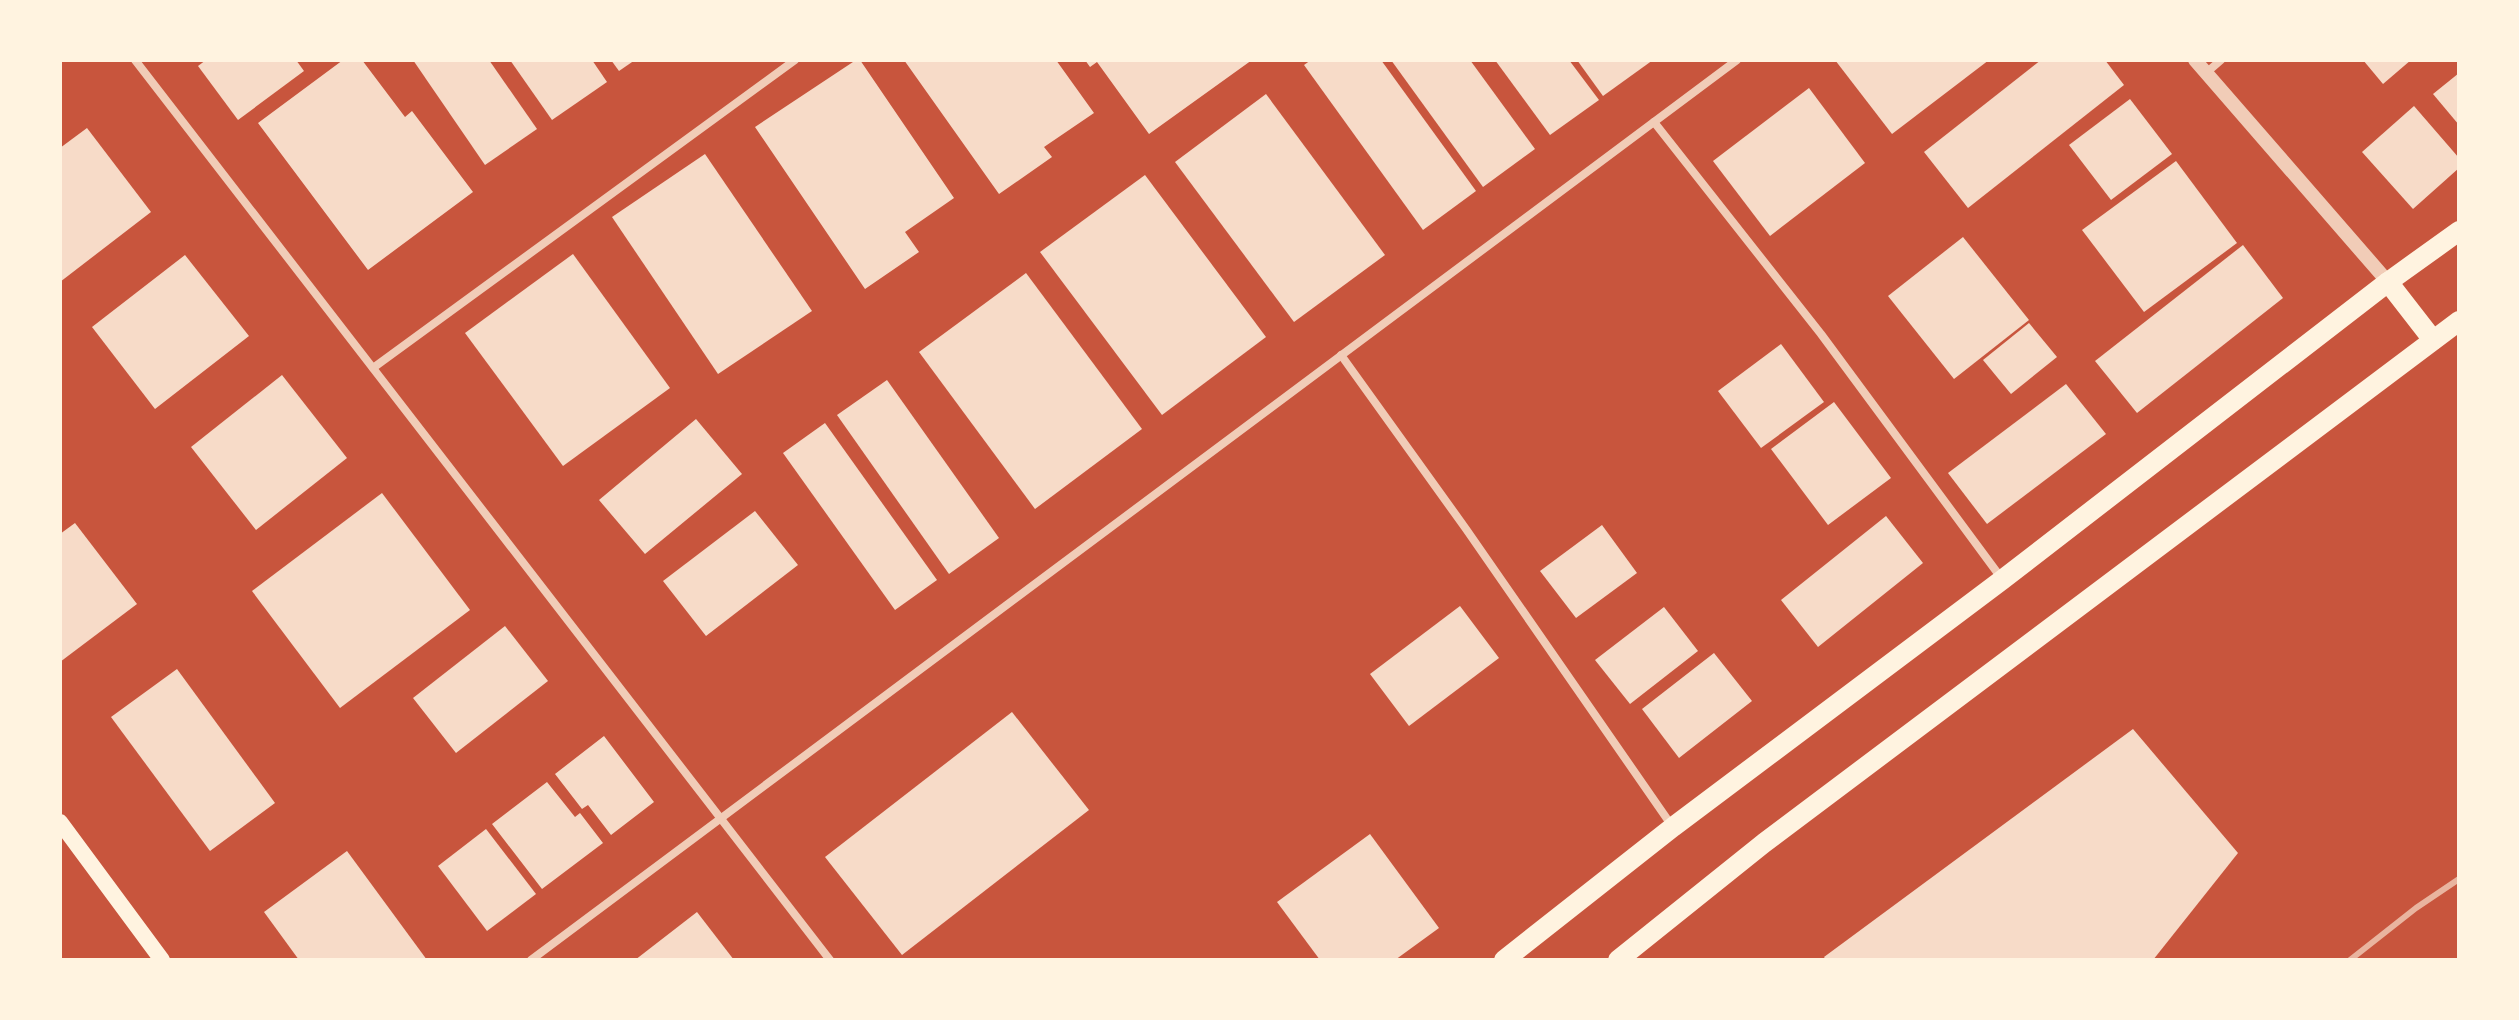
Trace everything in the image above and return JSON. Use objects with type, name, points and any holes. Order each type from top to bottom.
[{"type":"main road","points":[[1504,960],[1673,827],[2459,231]]},
{"type":"main road","points":[[2388,282],[2433,340]]},
{"type":"main road","points":[[1618,960],[1764,843],[2459,321]]},
{"type":"main road","points":[[60,822],[162,960]]},
{"type":"street","points":[[135,60],[830,960]]},
{"type":"street","points":[[373,368],[795,60]]},
{"type":"street","points":[[531,960],[1737,60]]},
{"type":"street","points":[[2195,60],[2388,282]]},
{"type":"street","points":[[2206,73],[2221,60]]},
{"type":"street","points":[[1654,122],[1821,334],[2002,580]]},
{"type":"street","points":[[1341,355],[1673,827]]},
{"type":"building","points":[[206,60],[296,60],[304,71],[238,120],[198,66]]},
{"type":"building","points":[[343,60],[362,60],[405,117],[412,111],[473,192],[368,270],[258,123]]},
{"type":"building","points":[[413,60],[489,60],[537,129],[485,165]]},
{"type":"building","points":[[510,60],[592,60],[607,82],[552,120]]},
{"type":"building","points":[[611,60],[635,60],[619,71]]},
{"type":"building","points":[[860,60],[954,198],[905,232],[919,252],[865,289],[755,127]]},
{"type":"building","points":[[904,60],[1056,60],[1094,113],[1044,147],[1052,157],[999,194]]},
{"type":"building","points":[[1085,60],[1252,60],[1149,134],[1097,62],[1090,67]]},
{"type":"building","points":[[1311,60],[1381,60],[1476,191],[1423,230],[1304,65]]},
{"type":"building","points":[[1391,60],[1470,60],[1535,149],[1483,187]]},
{"type":"building","points":[[1495,60],[1569,60],[1599,100],[1550,135]]},
{"type":"building","points":[[1577,60],[1653,60],[1603,96]]},
{"type":"building","points":[[1835,60],[1989,60],[1892,134]]},
{"type":"building","points":[[2041,60],[2105,60],[2124,85],[1968,208],[1924,152]]},
{"type":"building","points":[[2363,60],[2411,60],[2383,84]]},
{"type":"building","points":[[2459,73],[2459,125],[2433,94]]},
{"type":"building","points":[[1809,88],[1865,163],[1770,236],[1713,161]]},
{"type":"building","points":[[1266,94],[1385,255],[1294,322],[1175,162]]},
{"type":"building","points":[[2130,99],[2172,154],[2111,200],[2069,145]]},
{"type":"building","points":[[2414,106],[2459,158],[2459,168],[2413,209],[2362,152]]},
{"type":"building","points":[[87,128],[151,212],[60,282],[60,148]]},
{"type":"building","points":[[705,154],[812,311],[718,374],[612,217]]},
{"type":"building","points":[[2176,161],[2237,243],[2144,312],[2082,230]]},
{"type":"building","points":[[1145,175],[1266,337],[1162,415],[1040,252]]},
{"type":"building","points":[[1963,237],[2029,320],[1954,379],[1888,296]]},
{"type":"building","points":[[2243,245],[2283,298],[2137,413],[2095,361]]},
{"type":"building","points":[[573,254],[670,388],[563,466],[465,333]]},
{"type":"building","points":[[185,255],[249,336],[155,409],[92,327]]},
{"type":"building","points":[[1026,273],[1142,429],[1035,509],[919,352]]},
{"type":"building","points":[[2029,323],[2057,357],[2011,394],[1983,360]]},
{"type":"building","points":[[1781,344],[1824,402],[1761,448],[1718,391]]},
{"type":"building","points":[[282,375],[347,458],[256,530],[191,447]]},
{"type":"building","points":[[887,380],[999,538],[949,574],[837,415]]},
{"type":"building","points":[[2066,384],[2106,434],[1987,524],[1948,473]]},
{"type":"building","points":[[1834,402],[1891,478],[1828,525],[1771,449]]},
{"type":"building","points":[[696,419],[742,474],[645,554],[599,500]]},
{"type":"building","points":[[825,423],[937,580],[895,610],[783,453]]},
{"type":"building","points":[[382,493],[470,610],[340,708],[252,591]]},
{"type":"building","points":[[755,511],[798,565],[706,636],[663,581]]},
{"type":"building","points":[[1886,516],[1923,563],[1818,647],[1781,600]]},
{"type":"building","points":[[75,523],[137,604],[60,662],[60,534]]},
{"type":"building","points":[[1602,525],[1637,573],[1576,618],[1540,571]]},
{"type":"building","points":[[1460,606],[1499,658],[1409,726],[1370,674]]},
{"type":"building","points":[[1664,607],[1698,651],[1630,704],[1595,660]]},
{"type":"building","points":[[505,626],[548,681],[456,753],[413,698]]},
{"type":"building","points":[[1714,653],[1752,701],[1679,758],[1642,709]]},
{"type":"building","points":[[177,669],[275,803],[210,851],[111,717]]},
{"type":"building","points":[[1012,712],[1089,810],[902,955],[825,857]]},
{"type":"building","points":[[2133,729],[2238,853],[2153,960],[1826,960],[1824,957]]},
{"type":"building","points":[[604,736],[654,802],[611,835],[588,805],[582,809],[555,774]]},
{"type":"building","points":[[547,782],[575,817],[580,813],[603,843],[542,889],[492,824]]},
{"type":"building","points":[[486,829],[536,894],[487,931],[438,866]]},
{"type":"building","points":[[1370,834],[1439,928],[1395,960],[1320,960],[1277,902]]},
{"type":"building","points":[[347,851],[427,960],[299,960],[264,912]]},
{"type":"building","points":[[697,912],[734,960],[635,960]]},
{"type":"railway","points":[[2350,960],[2459,879]]}]
